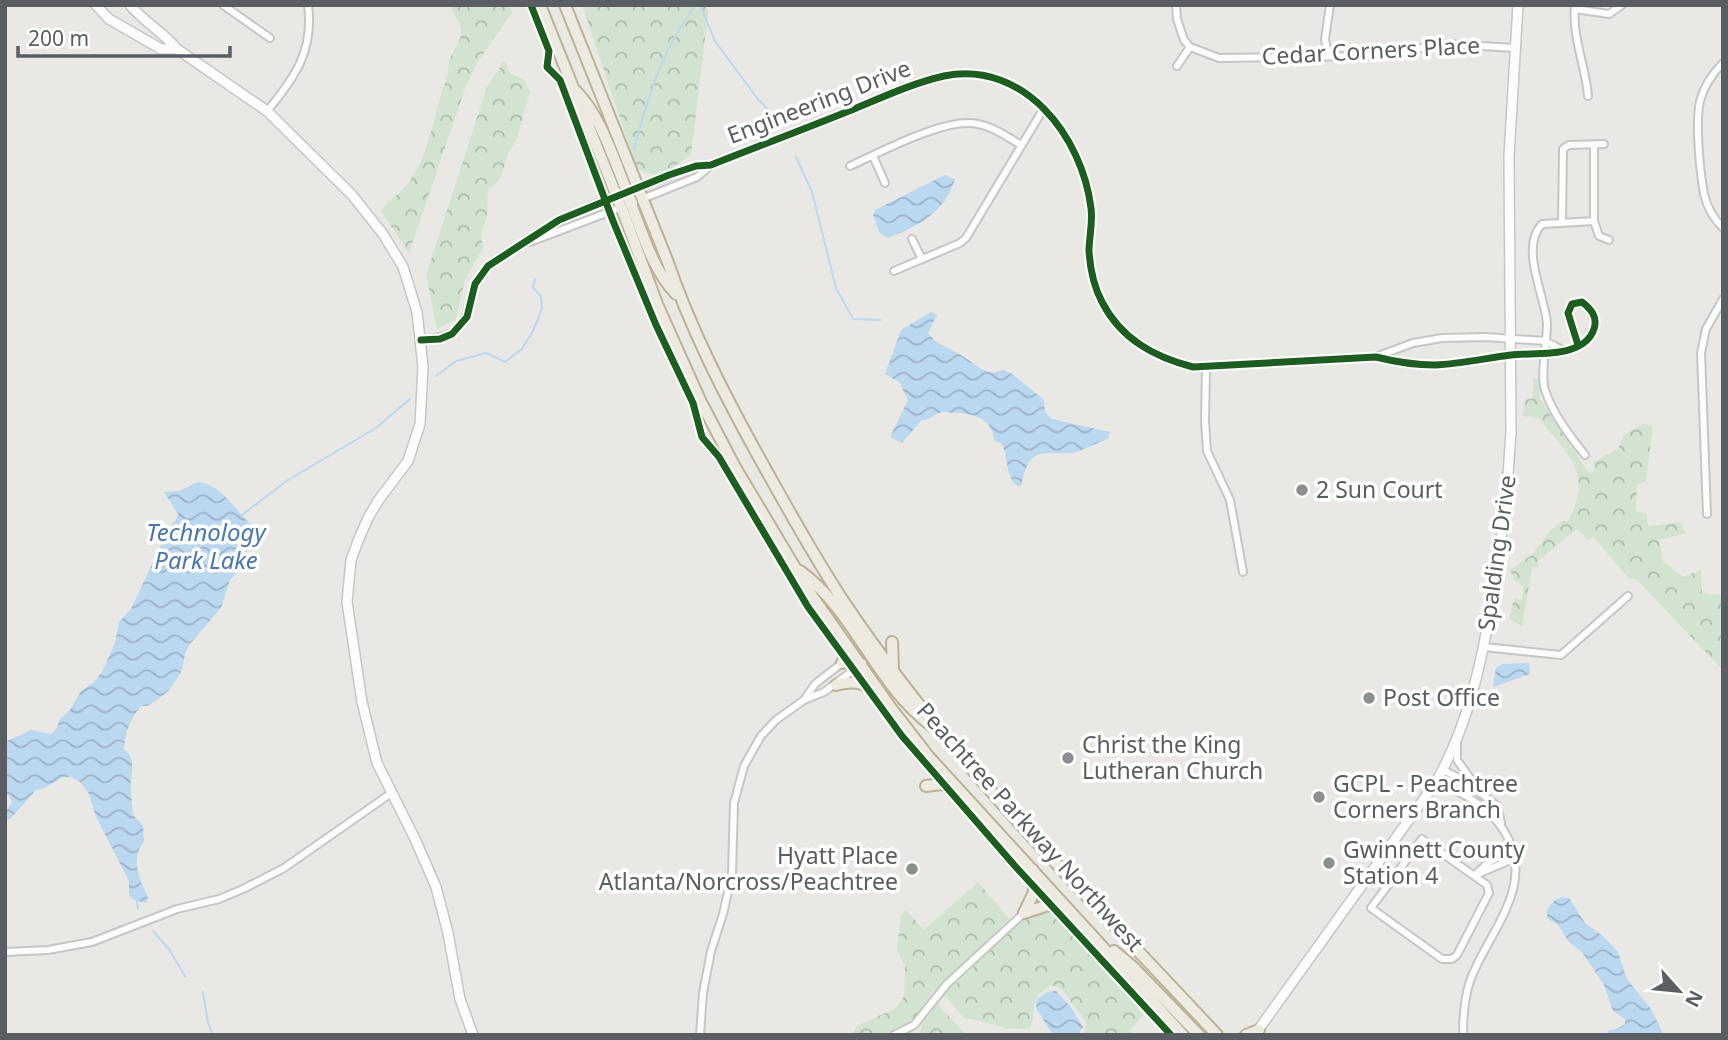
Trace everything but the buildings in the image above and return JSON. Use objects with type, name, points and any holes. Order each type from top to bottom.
[{"type":"highway","name":"Peachtree Parkway Northwest","points":[[540,5],[572,86],[680,299],[723,392],[796,525],[872,649],[894,669],[944,734],[1033,836],[1217,1035]]},
{"type":"highway","name":"Peachtree Parkway Northwest","points":[[565,5],[629,197],[657,304],[700,400],[759,509],[798,570],[811,596],[929,757],[1183,1035]]},
{"type":"highway","points":[[798,570],[825,593],[872,649],[912,709],[944,734]]},
{"type":"highway","points":[[842,663],[847,654],[843,641]]},
{"type":"highway","points":[[892,642],[894,669]]},
{"type":"highway","points":[[836,685],[855,681],[863,684],[891,708]]},
{"type":"highway","points":[[929,757],[932,772],[926,786],[941,784],[958,791]]},
{"type":"highway","points":[[1024,913],[1034,892],[1032,868]]},
{"type":"highway","points":[[1024,913],[1053,905],[1072,913]]},
{"type":"highway","points":[[1092,934],[1132,966],[1199,1035]]},
{"type":"highway","points":[[1246,1035],[1257,1033]]},
{"type":"street","points":[[96,5],[109,19],[161,49],[177,49]]},
{"type":"street","points":[[130,5],[177,49],[267,111],[352,195],[383,234],[403,267],[417,312],[421,340],[422,410],[415,444],[402,471],[368,518],[354,552],[347,602],[362,702],[377,763],[436,887],[449,933],[460,999],[473,1035]]},
{"type":"street","points":[[223,5],[270,38]]},
{"type":"street","points":[[267,111],[296,72],[307,46],[311,24],[309,5]]},
{"type":"street","points":[[1176,5],[1180,29],[1190,47],[1177,66]]},
{"type":"street","points":[[1328,55],[1325,40],[1330,5]]},
{"type":"street","name":"Spalding Drive","points":[[1257,1033],[1436,782],[1457,741],[1467,714],[1484,647],[1508,488],[1511,431],[1509,156],[1518,5]]},
{"type":"street","points":[[1588,96],[1585,67],[1575,39],[1575,7],[1609,14],[1622,5]]},
{"type":"street","name":"Cedar Corners Place","points":[[1190,47],[1219,58],[1367,56],[1448,44],[1514,48]]},
{"type":"street","points":[[1723,64],[1708,81],[1700,103],[1699,142],[1704,196],[1723,228]]},
{"type":"street","name":"Engineering Drive","points":[[520,245],[696,166],[711,165],[909,87],[944,76],[972,74],[990,77],[1030,95],[1063,130],[1082,173],[1091,209],[1090,260],[1097,292],[1108,313],[1129,339],[1145,349],[1193,367],[1376,357],[1405,364],[1437,365],[1509,355],[1546,355],[1578,345]]},
{"type":"street","points":[[894,271],[966,238],[1044,108]]},
{"type":"street","points":[[850,166],[919,135],[952,125],[977,123],[1021,145]]},
{"type":"street","points":[[1562,222],[1563,149],[1569,145],[1604,144]]},
{"type":"street","points":[[1594,145],[1594,221],[1599,236],[1609,240]]},
{"type":"street","points":[[873,156],[885,183]]},
{"type":"street","name":"Engineering Drive","points":[[421,340],[452,334],[467,317],[475,285],[482,274],[499,258],[559,220],[697,177],[711,165]]},
{"type":"street","points":[[1585,455],[1558,417],[1543,387],[1546,317],[1533,270],[1535,238],[1542,225],[1594,221]]},
{"type":"street","points":[[912,239],[922,259]]},
{"type":"street","points":[[1707,514],[1701,353],[1706,329],[1723,299]]},
{"type":"street","points":[[1582,302],[1591,309],[1596,322],[1593,333],[1578,345],[1569,313],[1572,304],[1582,302]]},
{"type":"street","name":"Engineering Drive","points":[[1376,357],[1413,343],[1442,338],[1546,341]]},
{"type":"street","points":[[1546,341],[1564,351]]},
{"type":"street","points":[[1206,367],[1207,451],[1230,500],[1242,572]]},
{"type":"street","points":[[1484,647],[1560,655],[1628,596]]},
{"type":"street","points":[[700,1035],[703,993],[709,962],[732,874],[736,788],[749,755],[761,736],[776,720],[804,700],[815,684],[854,655],[872,649]]},
{"type":"street","points":[[804,700],[815,698],[836,685],[861,665],[872,649]]},
{"type":"street","points":[[1457,741],[1457,760],[1478,790]]},
{"type":"street","points":[[1443,770],[1478,790],[1497,806],[1515,858],[1516,874],[1507,908],[1470,981],[1463,1015],[1463,1035]]},
{"type":"street","points":[[1436,782],[1463,794],[1502,825]]},
{"type":"street","points":[[5,952],[48,950],[92,942],[150,918],[219,899],[284,868],[390,793]]},
{"type":"street","points":[[1422,839],[1475,875],[1487,885],[1489,893],[1457,955],[1452,959],[1442,959],[1371,908],[1422,839]]},
{"type":"street","points":[[1475,875],[1515,858]]},
{"type":"street","points":[[894,1035],[914,1025],[947,984],[1024,913]]},
{"type":"green space","points":[[451,5],[510,5],[512,13],[478,61],[466,86],[409,253],[381,211],[415,174],[425,150],[451,56],[461,34]]},
{"type":"green space","points":[[582,5],[706,5],[708,14],[691,155],[659,177],[637,169]]},
{"type":"green space","points":[[504,61],[510,73],[523,79],[530,92],[517,138],[508,154],[500,179],[488,190],[487,218],[481,234],[483,248],[465,280],[456,319],[437,329],[426,275],[487,87]]},
{"type":"green space","points":[[1533,378],[1539,379],[1540,399],[1588,472],[1594,471],[1593,462],[1618,449],[1624,435],[1643,424],[1653,425],[1646,481],[1637,485],[1636,511],[1647,514],[1648,526],[1680,522],[1686,533],[1659,540],[1663,561],[1683,577],[1701,570],[1702,593],[1720,595],[1723,592],[1723,670],[1636,579],[1629,579],[1593,536],[1588,540],[1577,529],[1538,561],[1539,566],[1532,568],[1522,626],[1509,619],[1514,598],[1521,601],[1524,587],[1514,580],[1510,570],[1533,554],[1550,531],[1562,521],[1568,521],[1578,495],[1577,473],[1567,453],[1539,418],[1523,416],[1525,400],[1533,398]]},
{"type":"green space","points":[[978,882],[1009,919],[931,994],[915,1020],[885,1035],[852,1035],[857,1026],[896,1008],[904,996],[905,966],[897,949],[901,914],[906,910],[924,930]]},
{"type":"green space","points":[[1036,910],[1054,913],[1145,1013],[1131,1029],[1130,1035],[1082,1035],[1086,1022],[1061,988],[1051,985],[1036,999],[1031,1027],[1023,1029],[965,1019],[944,995],[1022,920]]},
{"type":"green space","points":[[936,1005],[964,1032],[961,1035],[919,1035],[922,1025]]},
{"type":"water","points":[[945,175],[955,179],[937,210],[909,229],[887,238],[879,232],[873,215],[875,210]]},
{"type":"water","points":[[931,312],[937,315],[928,333],[936,342],[983,370],[993,373],[1003,370],[1011,373],[1044,400],[1045,412],[1052,419],[1110,432],[1108,439],[1075,452],[1037,455],[1028,464],[1021,486],[1017,486],[1010,476],[1001,443],[994,441],[990,428],[975,416],[940,413],[922,420],[902,443],[890,437],[908,400],[899,382],[885,374],[901,330]]},
{"type":"water","name":"Technology Park Lake","points":[[198,482],[223,494],[257,529],[239,570],[230,580],[221,608],[189,645],[182,670],[176,680],[156,701],[141,706],[127,732],[124,749],[132,763],[133,815],[143,825],[144,842],[137,855],[137,862],[139,876],[148,897],[146,903],[134,900],[129,895],[129,881],[96,817],[89,794],[80,782],[71,777],[63,777],[45,788],[36,790],[10,819],[5,820],[5,812],[12,803],[9,795],[5,794],[5,742],[31,730],[51,734],[81,691],[93,683],[102,672],[115,643],[119,622],[131,609],[170,526],[176,520],[178,514],[164,492],[179,491]]},
{"type":"water","points":[[1529,663],[1530,674],[1493,687],[1496,668],[1502,664]]},
{"type":"water","points":[[1562,897],[1569,898],[1585,923],[1603,936],[1618,952],[1627,979],[1651,1009],[1664,1035],[1606,1035],[1609,1030],[1625,1024],[1625,1019],[1613,1011],[1604,985],[1582,952],[1569,942],[1558,925],[1547,918],[1551,904]]},
{"type":"water","points":[[1056,991],[1070,1006],[1083,1027],[1078,1035],[1053,1035],[1036,1008],[1037,999],[1047,992]]},
{"type":"waterway","points":[[634,150],[664,58],[695,5]]},
{"type":"waterway","points":[[700,5],[715,41],[757,98],[774,116]]},
{"type":"waterway","points":[[796,157],[812,192],[836,288],[853,319],[880,320]]},
{"type":"waterway","points":[[436,376],[456,361],[486,353],[505,362],[522,349],[542,309],[541,296],[533,288],[535,279]]},
{"type":"waterway","points":[[242,515],[288,480],[376,428],[410,399]]},
{"type":"waterway","points":[[137,901],[138,909]]},
{"type":"waterway","points":[[153,931],[169,949],[185,976]]},
{"type":"waterway","points":[[203,992],[208,1023],[213,1035]]},
{"type":"cycle path","points":[[531,5],[549,51],[547,67],[560,80],[613,221],[656,325],[693,403],[702,437],[719,457],[808,607],[902,736],[1015,866],[1171,1035]]},
{"type":"cycle path","points":[[421,340],[440,339],[452,334],[467,317],[475,284],[488,266],[559,220],[669,175],[696,166],[711,165],[910,86],[944,76],[973,74],[999,80],[1023,92],[1044,109],[1062,130],[1085,181],[1091,208],[1090,257],[1099,296],[1110,315],[1129,336],[1165,358],[1193,367],[1376,357],[1435,365],[1558,352],[1580,345],[1589,339],[1594,329],[1593,314],[1582,302],[1572,304],[1568,313],[1578,345]]},
{"type":"place","name":"2 Sun Court","points":[[1302,490]]},
{"type":"place","name":"Post Office","points":[[1369,698]]},
{"type":"place","name":"Christ the King Lutheran Church","points":[[1068,758]]},
{"type":"place","name":"GCPL - Peachtree Corners Branch","points":[[1319,797]]},
{"type":"place","name":"Gwinnett County Station 4","points":[[1329,863]]},
{"type":"place","name":"Hyatt Place Atlanta/Norcross/Peachtree","points":[[912,869]]}]
